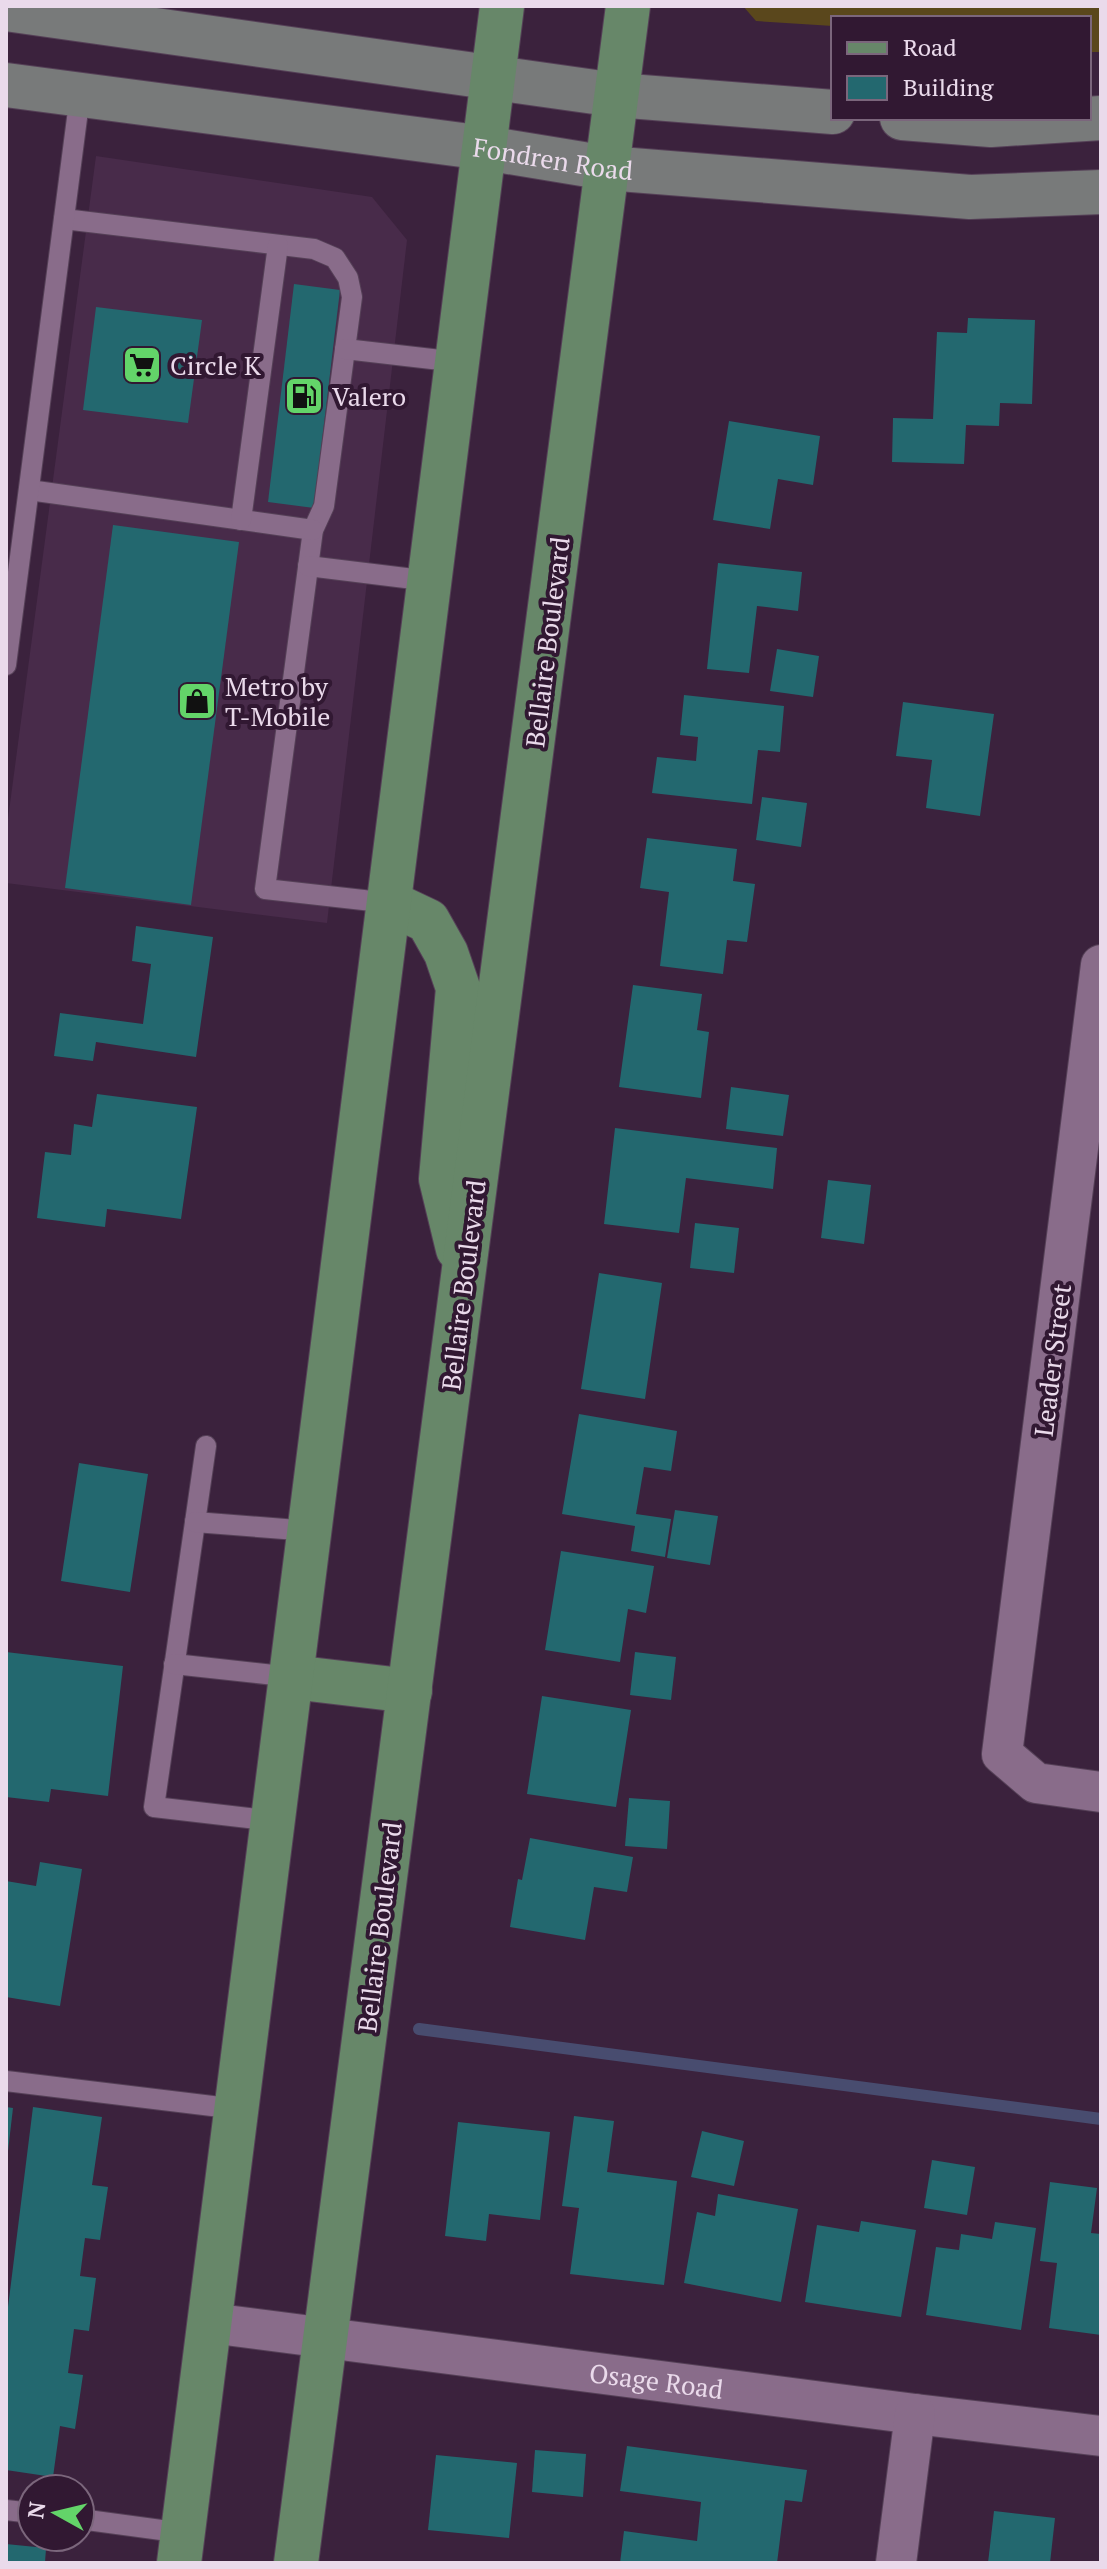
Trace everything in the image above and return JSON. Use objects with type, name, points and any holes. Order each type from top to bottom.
[{"type":"main road","points":[[181,2548],[502,6]]},
{"type":"main road","name":"Bellaire Boulevard","points":[[296,2563],[628,6]]},
{"type":"main road","points":[[6,9],[616,95],[831,112]]},
{"type":"main road","name":"Fondren Road","points":[[6,85],[485,148],[607,168],[970,197],[1101,192]]},
{"type":"main road","points":[[927,120],[991,125],[1070,120]]},
{"type":"main road","points":[[390,903],[428,921],[446,953],[458,988],[441,1179],[464,1279]]},
{"type":"main road","points":[[292,1677],[410,1691]]},
{"type":"street","name":"Leader Street","points":[[1101,965],[1002,1754],[1036,1783],[1101,1792]]},
{"type":"street","name":"Osage Road","points":[[210,2323],[1101,2436]]},
{"type":"street","points":[[896,2563],[915,2414]]},
{"type":"lane","points":[[6,665],[80,95]]},
{"type":"lane","points":[[64,219],[314,249],[335,258],[348,278],[352,297],[324,506],[313,530],[265,889],[390,903]]},
{"type":"lane","points":[[241,520],[278,245]]},
{"type":"lane","points":[[345,349],[458,362]]},
{"type":"lane","points":[[29,490],[313,530]]},
{"type":"lane","points":[[308,566],[430,581]]},
{"type":"lane","points":[[206,1446],[154,1807],[274,1821]]},
{"type":"lane","points":[[195,1522],[310,1531]]},
{"type":"lane","points":[[174,1664],[292,1677]]},
{"type":"lane","points":[[6,2081],[237,2109]]},
{"type":"lane","points":[[96,2524],[181,2548]]},
{"type":"shaded area","points":[[743,6],[1101,6],[1101,52],[1091,52],[1091,16],[831,16],[831,26],[756,21]]},
{"type":"shaded area","points":[[96,156],[372,197],[407,240],[327,923],[6,883],[6,834]]},
{"type":"building","name":"Valero","points":[[294,284],[340,290],[314,508],[268,502]]},
{"type":"building","name":"Circle K","points":[[96,307],[202,320],[188,423],[83,410]]},
{"type":"building","points":[[968,318],[1035,320],[1032,404],[1000,403],[999,426],[966,425],[964,464],[892,462],[893,418],[933,419],[937,332],[967,333]]},
{"type":"building","points":[[729,421],[820,436],[813,485],[778,479],[770,529],[713,520]]},
{"type":"building","points":[[113,525],[239,542],[191,905],[65,888]]},
{"type":"building","points":[[718,563],[802,572],[798,611],[757,606],[749,673],[707,669]]},
{"type":"building","points":[[777,649],[819,656],[813,697],[770,691]]},
{"type":"building","points":[[684,695],[784,706],[780,752],[758,750],[752,804],[652,793],[657,757],[696,761],[698,737],[680,735]]},
{"type":"building","points":[[903,702],[994,714],[980,816],[926,808],[932,760],[896,756]]},
{"type":"building","points":[[762,797],[807,803],[801,847],[756,840]]},
{"type":"building","points":[[647,838],[737,849],[733,881],[755,884],[747,942],[727,940],[723,974],[660,966],[669,892],[640,888]]},
{"type":"building","points":[[136,926],[213,937],[196,1057],[96,1042],[93,1061],[54,1056],[60,1013],[143,1024],[151,964],[132,961]]},
{"type":"building","points":[[633,985],[702,994],[697,1030],[709,1032],[701,1098],[619,1087]]},
{"type":"building","points":[[731,1087],[789,1095],[783,1136],[726,1129]]},
{"type":"building","points":[[97,1094],[197,1107],[181,1219],[107,1209],[105,1227],[37,1218],[45,1152],[71,1155],[74,1124],[92,1127]]},
{"type":"building","points":[[615,1128],[777,1148],[773,1189],[686,1178],[679,1233],[604,1224]]},
{"type":"building","points":[[828,1180],[871,1185],[864,1244],[821,1238]]},
{"type":"building","points":[[695,1223],[739,1228],[734,1273],[690,1268]]},
{"type":"building","points":[[599,1273],[662,1283],[645,1399],[581,1389]]},
{"type":"building","points":[[579,1414],[677,1431],[671,1471],[644,1467],[636,1514],[671,1519],[665,1557],[631,1551],[635,1526],[562,1514]]},
{"type":"building","points":[[79,1463],[148,1474],[130,1592],[61,1581]]},
{"type":"building","points":[[675,1510],[718,1516],[710,1565],[667,1558]]},
{"type":"building","points":[[561,1551],[654,1566],[646,1613],[628,1609],[620,1662],[545,1650]]},
{"type":"building","points":[[6,1652],[123,1666],[108,1796],[51,1789],[49,1802],[6,1797]]},
{"type":"building","points":[[635,1652],[676,1657],[671,1700],[630,1695]]},
{"type":"building","points":[[542,1696],[631,1710],[616,1807],[527,1794]]},
{"type":"building","points":[[629,1798],[670,1801],[667,1849],[625,1846]]},
{"type":"building","points":[[530,1838],[633,1857],[627,1892],[594,1887],[585,1940],[510,1927],[518,1879],[522,1880]]},
{"type":"building","points":[[40,1862],[82,1869],[60,2006],[6,1997],[6,1881],[36,1886]]},
{"type":"building","points":[[6,2107],[13,2108],[8,2151],[6,2151]]},
{"type":"building","points":[[33,2107],[102,2117],[92,2185],[108,2187],[100,2240],[85,2238],[80,2276],[96,2278],[89,2331],[74,2329],[68,2373],[83,2375],[75,2429],[60,2426],[54,2473],[6,2470],[6,2323]]},
{"type":"building","points":[[574,2116],[614,2121],[607,2172],[677,2181],[664,2285],[570,2274],[579,2208],[562,2206]]},
{"type":"building","points":[[458,2122],[550,2132],[540,2220],[489,2214],[486,2241],[445,2236]]},
{"type":"building","points":[[702,2131],[744,2141],[734,2186],[691,2177]]},
{"type":"building","points":[[932,2160],[975,2167],[967,2215],[924,2208]]},
{"type":"building","points":[[1050,2182],[1097,2188],[1091,2233],[1101,2234],[1101,2335],[1049,2328],[1057,2263],[1040,2261]]},
{"type":"building","points":[[718,2194],[798,2209],[781,2302],[684,2283],[697,2212],[715,2216]]},
{"type":"building","points":[[861,2221],[916,2230],[901,2317],[805,2302],[817,2225],[859,2232]]},
{"type":"building","points":[[995,2222],[1036,2228],[1021,2330],[926,2315],[936,2247],[959,2250],[961,2234],[992,2239]]},
{"type":"building","points":[[627,2446],[807,2470],[802,2502],[785,2500],[777,2563],[620,2563],[624,2531],[697,2541],[701,2502],[620,2491]]},
{"type":"building","points":[[535,2450],[586,2454],[583,2497],[532,2492]]},
{"type":"building","points":[[436,2455],[517,2463],[509,2538],[428,2530]]},
{"type":"building","points":[[994,2511],[1055,2518],[1050,2563],[988,2563]]},
{"type":"building","points":[[6,2544],[16,2545],[16,2553],[46,2553],[45,2563],[6,2563]]},
{"type":"waterway","points":[[419,2029],[1101,2119]]},
{"type":"place","name":"Circle K","points":[[142,365]]},
{"type":"place","name":"Valero","points":[[304,396]]},
{"type":"place","name":"Metro by T-Mobile","points":[[197,701]]}]
